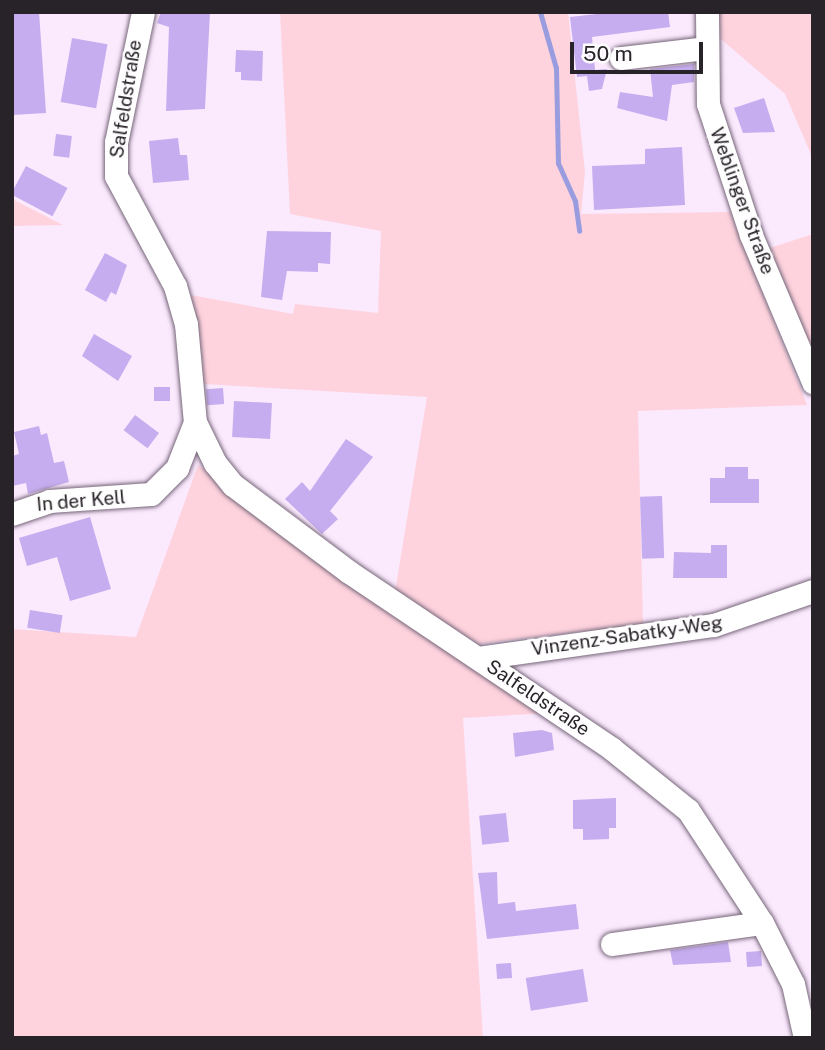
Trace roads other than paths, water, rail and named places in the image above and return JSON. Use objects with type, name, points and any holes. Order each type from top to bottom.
[{"type":"street","name":"Salfeldstraße","points":[[143,12],[116,142],[116,176],[175,286],[186,324],[195,422],[233,485],[349,572],[612,749],[688,810],[762,923],[793,984],[805,1038]]},
{"type":"street","name":"Weblinger Straße","points":[[707,12],[708,104],[751,235],[813,382]]},
{"type":"street","points":[[621,58],[706,48]]},
{"type":"street","name":"Salfeldstraße","points":[[151,494],[177,468],[195,422]]},
{"type":"street","name":"In der Kell","points":[[12,514],[49,501],[151,494]]},
{"type":"street","name":"Vinzenz-Sabatky-Weg","points":[[478,658],[714,625],[813,591]]},
{"type":"street","points":[[611,944],[762,923]]},
{"type":"waterway","points":[[540,12],[556,68],[558,163],[575,201],[579,231]]}]
